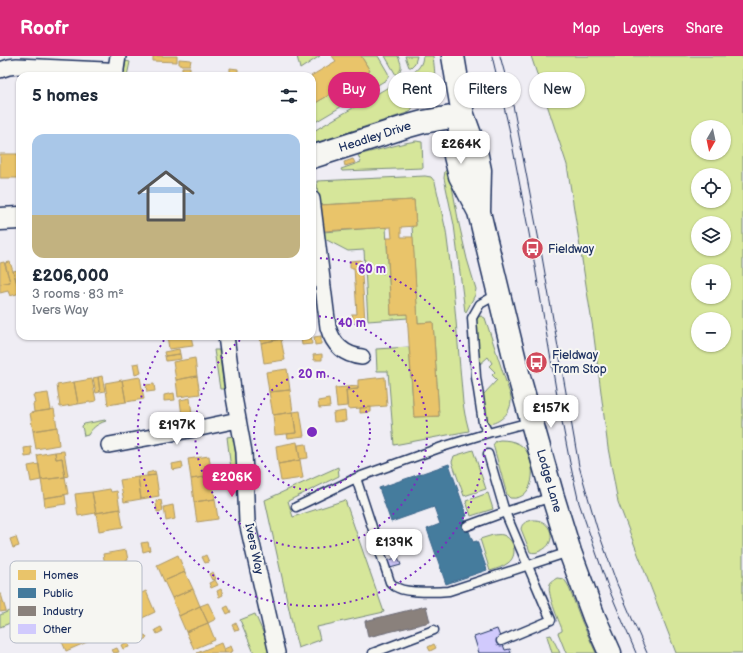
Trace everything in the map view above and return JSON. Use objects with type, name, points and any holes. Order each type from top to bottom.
[{"type":"street","points":[[115,72],[118,56]]},
{"type":"street","name":"Lodge Lane","points":[[453,56],[463,115],[455,156],[460,176],[479,212],[508,332],[532,422],[570,552],[594,617],[610,653]]},
{"type":"street","points":[[0,70],[9,66],[17,66],[105,70],[110,72]]},
{"type":"street","name":"Headley Drive","points":[[316,156],[411,125],[463,115]]},
{"type":"street","points":[[0,219],[16,218]]},
{"type":"street","points":[[316,231],[330,334],[336,345],[342,350],[354,356],[362,357]]},
{"type":"street","name":"Ivers Way","points":[[227,340],[244,452],[247,522],[277,653]]},
{"type":"street","points":[[109,445],[238,420]]},
{"type":"lane","points":[[488,433],[484,423],[476,377],[472,318],[480,304],[499,293]]},
{"type":"lane","points":[[296,507],[356,478],[442,447],[532,422]]},
{"type":"lane","points":[[488,454],[505,512],[550,620],[501,641]]},
{"type":"lane","points":[[356,478],[390,582],[399,589],[405,591],[449,591],[570,552]]},
{"type":"lane","points":[[467,526],[553,497]]},
{"type":"lane","points":[[374,653],[434,630]]},
{"type":"green space","points":[[297,56],[320,56],[300,69]]},
{"type":"green space","points":[[361,56],[378,56],[388,73],[388,76],[386,80],[380,84],[380,72],[368,72],[370,71]]},
{"type":"green space","points":[[385,56],[398,56],[401,68],[399,72],[394,72]]},
{"type":"green space","points":[[405,56],[417,56],[415,63],[411,67],[409,67]]},
{"type":"green space","points":[[423,56],[433,56],[435,72],[414,72],[422,62]]},
{"type":"green space","points":[[531,56],[743,56],[743,653],[676,653],[618,502],[608,448],[593,329],[567,165],[548,108],[585,108],[585,72],[536,72]]},
{"type":"green space","points":[[126,61],[130,62],[128,72],[124,72]]},
{"type":"green space","points":[[388,87],[388,108],[412,108],[410,112],[316,143],[316,130],[353,108],[380,108],[380,92]]},
{"type":"green space","points":[[328,96],[328,108],[339,108],[316,122],[316,103]]},
{"type":"green space","points":[[416,141],[422,142],[423,168],[342,171],[341,169],[361,162],[358,155]]},
{"type":"green space","points":[[448,169],[467,259],[476,289],[475,295],[466,312],[454,225],[444,178],[445,171]]},
{"type":"green space","points":[[425,176],[431,177],[435,182],[446,231],[453,286],[463,403],[469,431],[394,445],[388,371],[377,371],[376,349],[409,347],[414,417],[439,416],[433,322],[418,323],[412,226],[416,225],[414,200],[318,205],[317,181]]},
{"type":"green space","points":[[386,227],[391,315],[407,314],[408,318],[368,321],[364,250],[348,251],[323,238],[323,232]]},
{"type":"green space","points":[[481,316],[485,318],[511,397],[510,407],[506,415],[495,423],[490,424],[487,422],[482,396],[497,380],[492,375],[495,372],[489,366],[492,363],[488,357],[479,365],[476,322],[478,317]]},
{"type":"green space","points":[[214,350],[219,350],[224,389],[220,389]]},
{"type":"green space","points":[[106,421],[93,428],[88,435],[84,436],[82,426],[84,424]]},
{"type":"green space","points":[[234,436],[237,478],[234,478],[231,469],[227,437]]},
{"type":"green space","points":[[500,440],[519,444],[525,449],[530,457],[532,476],[530,485],[526,493],[519,497],[510,498],[507,495],[493,445],[496,441]]},
{"type":"green space","points":[[473,450],[486,489],[464,496],[452,462],[454,456]]},
{"type":"green space","points":[[338,467],[339,476],[288,501],[293,517],[345,500],[384,612],[317,627],[320,640],[298,648],[265,500]]},
{"type":"green space","points":[[488,493],[493,509],[471,516],[466,501]]},
{"type":"green space","points":[[532,520],[539,520],[544,523],[551,532],[550,543],[546,548],[535,553],[530,552],[521,529],[524,524]]},
{"type":"green space","points":[[493,535],[502,535],[507,537],[514,548],[514,552],[508,563],[502,567],[490,571],[480,539]]},
{"type":"green space","points":[[557,578],[564,579],[568,585],[596,653],[566,653],[558,633],[562,631],[562,629],[553,606],[549,588],[550,583]]},
{"type":"green space","points":[[10,611],[10,623],[0,627],[0,615]]},
{"type":"green space","points":[[255,614],[272,653],[254,653],[240,620]]},
{"type":"green space","points":[[551,635],[560,653],[552,653],[547,636]]},
{"type":"building: Homes","points":[[153,56],[177,56],[177,62],[153,61]]},
{"type":"building: Homes","points":[[332,56],[361,56],[370,71],[328,72],[328,96],[316,103],[316,73],[336,61]]},
{"type":"building: Homes","points":[[179,59],[191,60],[190,65],[179,65]]},
{"type":"building: Homes","points":[[182,67],[190,67],[190,72],[182,72]]},
{"type":"building: Homes","points":[[230,68],[238,69],[238,72],[230,72]]},
{"type":"building: Homes","points":[[0,154],[16,154],[16,178],[0,178]]},
{"type":"building: Homes","points":[[353,159],[355,163],[345,166],[344,162]]},
{"type":"building: Homes","points":[[414,200],[416,226],[401,227],[401,237],[413,237],[418,323],[433,322],[439,416],[414,417],[407,314],[391,315],[387,238],[392,238],[391,227],[323,231],[321,205]]},
{"type":"building: Homes","points":[[361,260],[365,321],[353,322],[352,314],[357,314],[354,268],[350,268],[350,261]]},
{"type":"building: Homes","points":[[4,262],[10,282],[0,284],[0,263]]},
{"type":"building: Homes","points":[[10,262],[16,281],[16,294],[10,296],[8,291],[0,293],[0,284],[10,282],[5,263]]},
{"type":"building: Homes","points":[[16,270],[16,280],[13,271]]},
{"type":"building: Homes","points":[[321,336],[321,344],[315,345],[314,340],[316,340],[316,337]]},
{"type":"building: Homes","points":[[168,340],[192,340],[193,346],[169,349]]},
{"type":"building: Homes","points":[[261,340],[276,340],[261,343]]},
{"type":"building: Homes","points":[[281,340],[285,360],[264,363],[261,343]]},
{"type":"building: Homes","points":[[301,340],[312,340],[312,344],[302,345]]},
{"type":"building: Homes","points":[[179,349],[180,354],[165,356],[164,352]]},
{"type":"building: Homes","points":[[180,354],[181,359],[166,361],[165,356]]},
{"type":"building: Homes","points":[[322,354],[322,360],[314,360],[313,355]]},
{"type":"building: Homes","points":[[195,358],[197,376],[176,380],[173,362]]},
{"type":"building: Homes","points":[[139,363],[141,373],[135,375],[133,364]]},
{"type":"building: Homes","points":[[287,369],[290,390],[269,392],[266,372]]},
{"type":"building: Homes","points":[[102,376],[105,391],[100,392],[98,377]]},
{"type":"building: Homes","points":[[197,376],[200,394],[178,397],[176,380]]},
{"type":"building: Homes","points":[[98,377],[100,392],[96,393],[93,378]]},
{"type":"building: Homes","points":[[140,377],[144,399],[126,402],[122,380]]},
{"type":"building: Homes","points":[[385,377],[387,406],[348,409],[346,390],[358,389],[358,380]]},
{"type":"building: Homes","points":[[92,379],[96,401],[78,404],[74,382]]},
{"type":"building: Homes","points":[[122,380],[126,402],[108,405],[105,383]]},
{"type":"building: Homes","points":[[74,382],[78,404],[60,407],[57,385]]},
{"type":"building: Homes","points":[[154,384],[155,391],[147,392],[146,385]]},
{"type":"building: Homes","points":[[358,386],[358,389],[346,390],[347,406],[337,407],[335,388]]},
{"type":"building: Homes","points":[[290,390],[293,412],[273,415],[269,392]]},
{"type":"building: Homes","points":[[48,393],[51,410],[34,412],[33,404],[35,403],[33,395]]},
{"type":"building: Homes","points":[[174,393],[175,400],[164,401],[164,395]]},
{"type":"building: Homes","points":[[190,398],[192,415],[182,416],[180,400]]},
{"type":"building: Homes","points":[[329,399],[330,407],[319,408],[318,401]]},
{"type":"building: Homes","points":[[371,407],[371,412],[360,413],[360,408]]},
{"type":"building: Homes","points":[[54,409],[57,427],[33,431],[30,413]]},
{"type":"building: Homes","points":[[300,411],[304,436],[288,438],[287,434],[296,433],[293,412]]},
{"type":"building: Homes","points":[[345,411],[346,421],[334,422],[333,413]]},
{"type":"building: Homes","points":[[293,412],[296,433],[275,435],[273,415]]},
{"type":"building: Homes","points":[[179,413],[179,417],[171,418],[171,414]]},
{"type":"building: Homes","points":[[57,427],[59,445],[36,449],[33,431]]},
{"type":"building: Homes","points":[[297,442],[300,460],[278,464],[276,446]]},
{"type":"building: Homes","points":[[306,444],[308,458],[300,459],[298,445]]},
{"type":"building: Homes","points":[[31,447],[32,456],[25,457],[24,448]]},
{"type":"building: Homes","points":[[64,451],[68,476],[65,477],[62,458],[56,459],[55,452]]},
{"type":"building: Homes","points":[[55,452],[56,459],[62,458],[65,477],[41,480],[37,455]]},
{"type":"building: Homes","points":[[209,456],[212,476],[191,479],[188,459]]},
{"type":"building: Homes","points":[[300,460],[303,478],[281,481],[278,464]]},
{"type":"building: Homes","points":[[182,462],[183,468],[173,470],[172,464]]},
{"type":"building: Homes","points":[[39,464],[41,480],[31,482],[28,466]]},
{"type":"building: Homes","points":[[155,471],[156,475],[147,476],[147,473]]},
{"type":"building: Homes","points":[[156,475],[159,496],[141,499],[138,477]]},
{"type":"building: Homes","points":[[212,476],[215,499],[194,502],[191,479]]},
{"type":"building: Homes","points":[[65,477],[68,494],[44,498],[41,480]]},
{"type":"building: Homes","points":[[138,477],[141,499],[124,502],[120,480]]},
{"type":"building: Homes","points":[[110,489],[111,492],[117,491],[120,509],[96,513],[92,492]]},
{"type":"building: Homes","points":[[92,492],[96,513],[78,516],[75,494]]},
{"type":"building: Homes","points":[[65,495],[66,504],[45,507],[44,498]]},
{"type":"building: Homes","points":[[215,499],[218,519],[197,522],[194,502]]},
{"type":"building: Homes","points":[[161,500],[163,511],[157,512],[156,501]]},
{"type":"building: Homes","points":[[173,505],[175,519],[166,521],[164,507]]},
{"type":"building: Homes","points":[[120,509],[123,527],[99,531],[96,513]]},
{"type":"building: Homes","points":[[16,537],[19,546],[13,548],[10,539]]},
{"type":"building: Homes","points":[[148,542],[150,550],[143,552],[141,543]]},
{"type":"building: Homes","points":[[126,550],[128,560],[104,561],[103,554]]},
{"type":"building: Homes","points":[[178,555],[185,572],[164,581],[157,565]]},
{"type":"building: Homes","points":[[206,555],[209,562],[205,563],[202,557]]},
{"type":"building: Homes","points":[[185,572],[193,589],[172,598],[164,581]]},
{"type":"building: Homes","points":[[213,572],[216,579],[212,580],[209,574]]},
{"type":"building: Homes","points":[[215,580],[218,585],[211,588],[209,583]]},
{"type":"building: Homes","points":[[193,589],[200,606],[179,616],[172,598]]},
{"type":"building: Homes","points":[[221,589],[223,595],[219,597],[217,591]]},
{"type":"building: Homes","points":[[146,591],[155,612],[142,618],[142,593]]},
{"type":"building: Homes","points":[[1,594],[6,611],[0,612]]},
{"type":"building: Homes","points":[[208,603],[216,619],[208,623],[200,606]]},
{"type":"building: Homes","points":[[200,606],[208,623],[186,632],[179,616]]},
{"type":"building: Homes","points":[[228,606],[231,612],[227,614],[224,608]]},
{"type":"building: Homes","points":[[208,623],[215,640],[194,649],[186,632]]},
{"type":"building: Homes","points":[[236,623],[239,630],[235,631],[232,625]]},
{"type":"building: Homes","points":[[161,627],[163,631],[157,634],[155,630]]},
{"type":"building: Homes","points":[[145,635],[147,638],[142,640],[142,636]]},
{"type":"building: Homes","points":[[63,643],[85,643],[66,651]]},
{"type":"building: Homes","points":[[128,643],[129,647],[123,649],[121,645]]},
{"type":"building: Homes","points":[[221,643],[225,653],[197,653]]},
{"type":"building: Homes","points":[[434,644],[436,648],[430,651],[428,647]]},
{"type":"building: Homes","points":[[231,646],[233,651],[225,653],[224,649]]},
{"type":"building: Homes","points":[[117,648],[119,652],[114,653],[112,650]]},
{"type":"building: Public","points":[[449,464],[467,516],[464,517],[467,526],[473,542],[477,541],[487,570],[446,584],[427,529],[440,524],[434,507],[391,522],[379,488]]},
{"type":"building: Industry","points":[[426,606],[430,622],[368,637],[365,621]]},
{"type":"building: Other","points":[[398,557],[401,565],[390,568],[387,561]]},
{"type":"building: Other","points":[[497,629],[505,650],[510,649],[511,653],[479,653],[474,637]]},
{"type":"tram line","points":[[492,56],[509,128],[532,249],[558,401],[579,503],[608,587],[636,653]]},
{"type":"tram line","points":[[500,56],[512,100],[541,251],[579,466],[597,528],[617,584],[647,653]]},
{"type":"place","name":"Fieldway","points":[[532,249]]},
{"type":"place","name":"Fieldway Tram Stop","points":[[537,362]]}]
